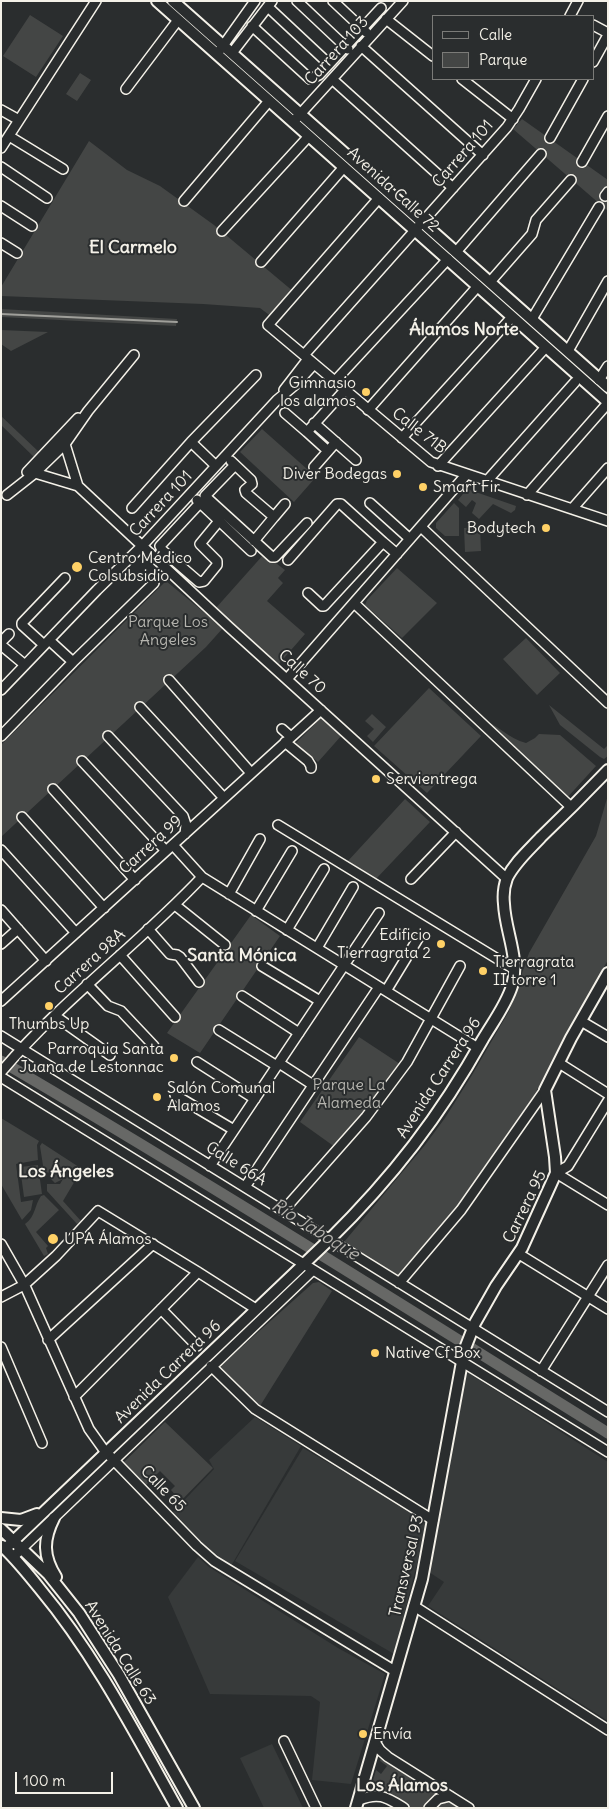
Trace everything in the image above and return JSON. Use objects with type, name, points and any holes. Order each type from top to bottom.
[{"type":"main road","name":"Avenida Calle 72","points":[[157,1],[269,101],[296,118],[309,136],[379,198],[456,252],[608,387]]},
{"type":"main road","name":"Avenida Calle 72","points":[[173,1],[232,53],[296,118],[419,226],[448,259],[608,403]]},
{"type":"main road","name":"Avenida Carrera 96","points":[[6,1550],[45,1511],[110,1457],[256,1309],[309,1264],[328,1241],[374,1195],[409,1153],[439,1113],[508,996],[512,986],[514,956],[504,907],[507,878],[520,860],[607,771]]},
{"type":"main road","points":[[556,1173],[545,1090],[581,1021],[607,977]]},
{"type":"main road","name":"Carrera 95","points":[[471,1331],[496,1286],[518,1254],[556,1173]]},
{"type":"main road","name":"Transversal 93","points":[[357,1804],[422,1579],[461,1361],[471,1331]]},
{"type":"main road","points":[[1,1518],[22,1520],[45,1511]]},
{"type":"main road","points":[[54,1518],[46,1536],[45,1551],[51,1569],[68,1597]]},
{"type":"main road","name":"Avenida Calle 63","points":[[1,1529],[22,1548],[68,1597],[94,1634],[119,1674],[194,1808]]},
{"type":"main road","name":"Avenida Calle 63","points":[[6,1550],[64,1618],[91,1658],[176,1808]]},
{"type":"street","points":[[1,148],[96,1]]},
{"type":"street","points":[[217,55],[255,1]]},
{"type":"street","points":[[297,1],[354,55]]},
{"type":"street","points":[[333,1],[371,36]]},
{"type":"street","points":[[373,1],[388,17],[432,55]]},
{"type":"street","name":"Carrera 103","points":[[296,118],[403,1]]},
{"type":"street","points":[[573,15],[578,1]]},
{"type":"street","points":[[232,53],[270,4],[339,71]]},
{"type":"street","points":[[252,26],[310,79],[319,75],[381,8]]},
{"type":"street","points":[[126,89],[178,20]]},
{"type":"street","points":[[594,26],[608,34],[594,60]]},
{"type":"street","points":[[362,46],[482,155]]},
{"type":"street","points":[[319,75],[330,81],[453,188]]},
{"type":"street","points":[[463,80],[513,119]]},
{"type":"street","name":"Carrera 101","points":[[1,690],[192,494],[277,400],[294,385],[309,359],[419,226],[513,119],[535,80]]},
{"type":"street","points":[[550,138],[582,80]]},
{"type":"street","points":[[184,201],[269,101]]},
{"type":"street","points":[[1,110],[19,120]]},
{"type":"street","points":[[582,162],[608,116]]},
{"type":"street","points":[[9,136],[63,169]]},
{"type":"street","points":[[222,231],[309,136]]},
{"type":"street","points":[[456,252],[541,154]]},
{"type":"street","points":[[1,167],[47,198]]},
{"type":"street","points":[[261,262],[344,167]]},
{"type":"street","points":[[490,282],[532,234],[536,220],[570,180]]},
{"type":"street","name":"Calle 71B","points":[[379,198],[268,325],[426,459],[438,466],[608,521]]},
{"type":"street","points":[[1,206],[32,226]]},
{"type":"street","points":[[532,319],[599,207]]},
{"type":"street","points":[[1,242],[17,253]]},
{"type":"street","points":[[335,381],[448,259]]},
{"type":"street","points":[[568,351],[608,281]]},
{"type":"street","points":[[368,410],[478,286]]},
{"type":"street","points":[[402,438],[512,317]]},
{"type":"street","points":[[438,466],[546,347]]},
{"type":"street","points":[[4,497],[62,441],[134,355]]},
{"type":"street","points":[[600,380],[608,366]]},
{"type":"street","points":[[132,508],[191,442],[256,375]]},
{"type":"street","points":[[486,482],[575,382]]},
{"type":"street","points":[[306,432],[345,390]]},
{"type":"street","points":[[526,495],[608,403]]},
{"type":"street","points":[[285,413],[328,451]]},
{"type":"street","points":[[314,423],[356,460]]},
{"type":"street","name":"Calle 70","points":[[62,441],[78,486]]},
{"type":"street","points":[[191,442],[216,466]]},
{"type":"street","points":[[314,468],[336,442]]},
{"type":"street","points":[[226,457],[251,480],[252,484],[245,490],[246,493],[274,516]]},
{"type":"street","points":[[235,464],[205,496],[254,541],[274,557],[307,523]]},
{"type":"street","points":[[572,509],[608,468]]},
{"type":"street","name":"Calle 70","points":[[32,471],[78,486],[507,878]]},
{"type":"street","points":[[287,679],[466,475]]},
{"type":"street","points":[[192,494],[251,552]]},
{"type":"street","points":[[200,503],[160,546],[162,550],[199,582],[204,581],[218,565],[217,561],[200,544],[219,521]]},
{"type":"street","points":[[254,541],[285,504]]},
{"type":"street","points":[[288,560],[337,504],[341,504],[397,554]]},
{"type":"street","points":[[370,504],[410,538]]},
{"type":"street","points":[[420,527],[608,703]]},
{"type":"street","points":[[308,593],[322,606],[326,605],[383,542]]},
{"type":"street","points":[[65,578],[22,623],[22,626],[73,662]]},
{"type":"street","points":[[1,736],[154,583]]},
{"type":"street","points":[[354,603],[571,807]]},
{"type":"street","points":[[9,634],[1,644],[25,666]]},
{"type":"street","points":[[169,680],[252,773]]},
{"type":"street","points":[[140,708],[224,798]]},
{"type":"street","name":"Carrera 99","points":[[1,1001],[321,710]]},
{"type":"street","points":[[282,729],[288,740],[308,761],[311,768]]},
{"type":"street","points":[[108,736],[183,816],[186,825],[185,834]]},
{"type":"street","points":[[82,762],[166,851]]},
{"type":"street","points":[[52,789],[135,880]]},
{"type":"street","points":[[22,817],[104,908]]},
{"type":"street","points":[[278,825],[514,968]]},
{"type":"street","points":[[411,879],[456,832]]},
{"type":"street","points":[[229,894],[260,838]]},
{"type":"street","points":[[173,845],[202,877],[478,1048]]},
{"type":"street","points":[[1,850],[76,933]]},
{"type":"street","points":[[256,911],[292,851]]},
{"type":"street","points":[[287,930],[324,869]]},
{"type":"street","name":"Carrera 98A","points":[[3,1070],[19,1051],[87,984],[175,905],[202,877]]},
{"type":"street","points":[[317,948],[353,887]]},
{"type":"street","points":[[175,905],[225,945]]},
{"type":"street","points":[[1,910],[46,961]]},
{"type":"street","points":[[210,1166],[379,913]]},
{"type":"street","points":[[1,944],[18,929]]},
{"type":"street","points":[[148,929],[170,954],[180,957],[199,982]]},
{"type":"street","points":[[245,1188],[313,1085],[419,937]]},
{"type":"street","points":[[120,955],[175,1016]]},
{"type":"street","points":[[262,966],[320,1001]]},
{"type":"street","points":[[284,1212],[366,1117],[407,1062],[460,966]]},
{"type":"street","points":[[87,984],[108,1006],[122,1011],[154,1046]]},
{"type":"street","points":[[242,996],[299,1033]]},
{"type":"street","points":[[55,1016],[110,1055]]},
{"type":"street","points":[[581,1021],[608,1037]]},
{"type":"street","points":[[219,1030],[313,1085]]},
{"type":"street","name":"Calle 66A","points":[[1,1036],[19,1051],[399,1283],[471,1331],[542,1371],[608,1412]]},
{"type":"street","points":[[197,1062],[255,1099]]},
{"type":"street","points":[[558,1063],[608,1094]]},
{"type":"street","points":[[1,1077],[309,1264],[608,1452]]},
{"type":"street","points":[[399,1283],[461,1210],[545,1090]]},
{"type":"street","points":[[175,1095],[234,1130]]},
{"type":"street","name":"Carrera 95","points":[[556,1173],[568,1166],[608,1101]]},
{"type":"street","points":[[556,1173],[608,1205]]},
{"type":"street","points":[[1,1298],[24,1285],[56,1256],[98,1211],[256,1309]]},
{"type":"street","name":"Calle 65","points":[[1,1244],[24,1285],[93,1436],[110,1457],[191,1541],[214,1561],[395,1671]]},
{"type":"street","points":[[48,1340],[152,1244]]},
{"type":"street","points":[[518,1254],[608,1309]]},
{"type":"street","name":"Avenida Carrera 96","points":[[6,1550],[22,1548],[54,1518],[110,1457],[211,1366],[309,1264]]},
{"type":"street","points":[[542,1371],[608,1265]]},
{"type":"street","points":[[74,1397],[198,1272]]},
{"type":"street","points":[[161,1309],[197,1346]]},
{"type":"street","points":[[1,1347],[42,1443]]},
{"type":"street","points":[[211,1366],[255,1409],[433,1520]]},
{"type":"street","points":[[414,1606],[608,1730]]},
{"type":"street","points":[[284,1741],[316,1808]]},
{"type":"street","points":[[375,1742],[380,1750],[388,1756],[469,1808]]},
{"type":"street","points":[[357,1804],[371,1795],[382,1796],[404,1808]]},
{"type":"street","points":[[429,1808],[438,1799],[450,1796]]},
{"type":"shaded area","points":[[467,1372],[608,1462],[608,1721],[428,1606],[444,1582],[429,1572]]},
{"type":"shaded area","points":[[255,1417],[301,1446],[231,1566],[211,1553],[172,1513],[214,1469],[209,1460]]},
{"type":"shaded area","points":[[303,1448],[428,1521],[394,1654],[235,1561]]},
{"type":"shaded area","points":[[198,1557],[209,1567],[338,1648],[385,1674],[351,1784],[312,1780],[320,1702],[311,1696],[210,1694],[168,1597]]},
{"type":"shaded area","points":[[272,1744],[303,1808],[264,1808],[240,1758]]},
{"type":"green space","points":[[30,15],[63,36],[36,77],[3,56]]},
{"type":"green space","points":[[80,73],[91,80],[77,101],[66,94]]},
{"type":"green space","points":[[522,119],[608,180],[608,211],[513,129]]},
{"type":"green space","points":[[89,141],[127,170],[160,186],[214,225],[294,292],[272,317],[260,308],[1,296],[1,287]]},
{"type":"green space","points":[[1,309],[177,319],[176,326],[1,317]]},
{"type":"green space","points":[[1,330],[48,332],[11,351],[1,344]]},
{"type":"green space","points":[[1,416],[40,453],[35,458],[1,425]]},
{"type":"green space","points":[[262,429],[316,477],[294,502],[240,452]]},
{"type":"green space","points":[[467,489],[516,506],[515,510],[511,513],[493,504],[479,519],[472,513],[476,503],[472,500],[466,507],[458,500]]},
{"type":"green space","points":[[454,503],[459,508],[459,536],[445,536],[436,528],[436,523]]},
{"type":"green space","points":[[480,527],[481,551],[465,552],[464,528]]},
{"type":"green space","points":[[264,554],[285,570],[278,578],[283,583],[267,601],[305,634],[278,665],[215,609]]},
{"type":"green space","points":[[397,568],[437,603],[402,638],[365,605],[367,600]]},
{"type":"green space","name":"Parque Los Angeles","points":[[166,581],[223,628],[206,647],[1,837],[1,745]]},
{"type":"green space","points":[[526,638],[560,673],[537,695],[503,659]]},
{"type":"green space","points":[[429,688],[481,736],[427,793],[374,746]]},
{"type":"green space","points":[[549,705],[604,749],[608,745],[608,756],[604,759],[600,757],[560,725]]},
{"type":"green space","points":[[372,714],[386,727],[373,742],[367,736],[374,729],[365,721]]},
{"type":"green space","points":[[321,718],[342,735],[318,762],[296,743]]},
{"type":"green space","points":[[480,718],[526,743],[539,734],[560,735],[596,766],[565,800]]},
{"type":"green space","points":[[608,795],[608,960],[555,1054],[530,1104],[454,1211],[427,1245],[397,1277],[343,1244],[425,1145],[445,1118],[472,1075],[509,1011],[529,953],[596,836]]},
{"type":"green space","points":[[405,799],[430,822],[375,880],[347,862]]},
{"type":"green space","points":[[251,915],[280,936],[200,1053],[167,1033]]},
{"type":"green space","name":"Parque La Alameda","points":[[359,1037],[400,1064],[364,1116],[335,1147],[300,1122]]},
{"type":"green space","points":[[1,1118],[39,1141],[37,1145],[38,1160],[16,1164],[21,1202],[33,1200],[31,1210],[22,1220],[1,1184]]},
{"type":"green space","points":[[42,1143],[82,1169],[63,1201],[81,1221],[77,1224],[47,1191],[47,1184],[60,1184],[63,1179],[55,1183],[50,1178],[51,1173],[44,1172],[40,1146]]},
{"type":"green space","points":[[38,1165],[42,1194],[24,1197],[20,1167]]},
{"type":"green space","points":[[44,1195],[59,1210],[36,1232],[48,1246],[46,1248],[48,1254],[44,1256],[25,1224],[31,1218],[41,1196]]},
{"type":"green space","points":[[319,1282],[332,1291],[260,1406],[218,1368],[313,1283]]},
{"type":"green space","points":[[165,1422],[213,1468],[175,1507],[179,1499],[171,1490],[175,1486],[160,1471],[145,1486],[127,1468],[124,1462]]},
{"type":"green space","points":[[381,1756],[462,1808],[412,1808],[384,1791],[370,1791],[376,1770],[381,1774],[387,1766],[380,1761]]},
{"type":"waterway","points":[[1,314],[177,322]]},
{"type":"waterway","name":"Río Jaboque","points":[[1,1061],[230,1198],[608,1433]]},
{"type":"place","name":"Gimnasio los alamos","points":[[366,392]]},
{"type":"place","name":"Diver Bodegas","points":[[397,474]]},
{"type":"place","name":"Smart Fir","points":[[423,487]]},
{"type":"place","name":"Bodytech","points":[[546,528]]},
{"type":"place","name":"Centro Médico Colsubsidio","points":[[77,567]]},
{"type":"place","name":"Servientrega","points":[[376,779]]},
{"type":"place","name":"Edificio Tierragrata 2","points":[[441,944]]},
{"type":"place","name":"Tierragrata II torre 1","points":[[483,971]]},
{"type":"place","name":"Thumbs Up","points":[[49,1006]]},
{"type":"place","name":"Parroquia Santa Juana de Lestonnac","points":[[174,1058]]},
{"type":"place","name":"Salón Comunal Alamos","points":[[157,1097]]},
{"type":"place","name":"UPA Álamos","points":[[53,1239]]},
{"type":"place","name":"Native Cf Box","points":[[375,1353]]},
{"type":"place","name":"Envía","points":[[363,1734]]},
{"type":"district","name":"El Carmelo","points":[[133,248]]},
{"type":"district","name":"Álamos Norte","points":[[464,330]]},
{"type":"district","name":"Santa Mónica","points":[[242,956]]},
{"type":"district","name":"Los Ángeles","points":[[66,1172]]},
{"type":"district","name":"Los Álamos","points":[[402,1786]]}]
